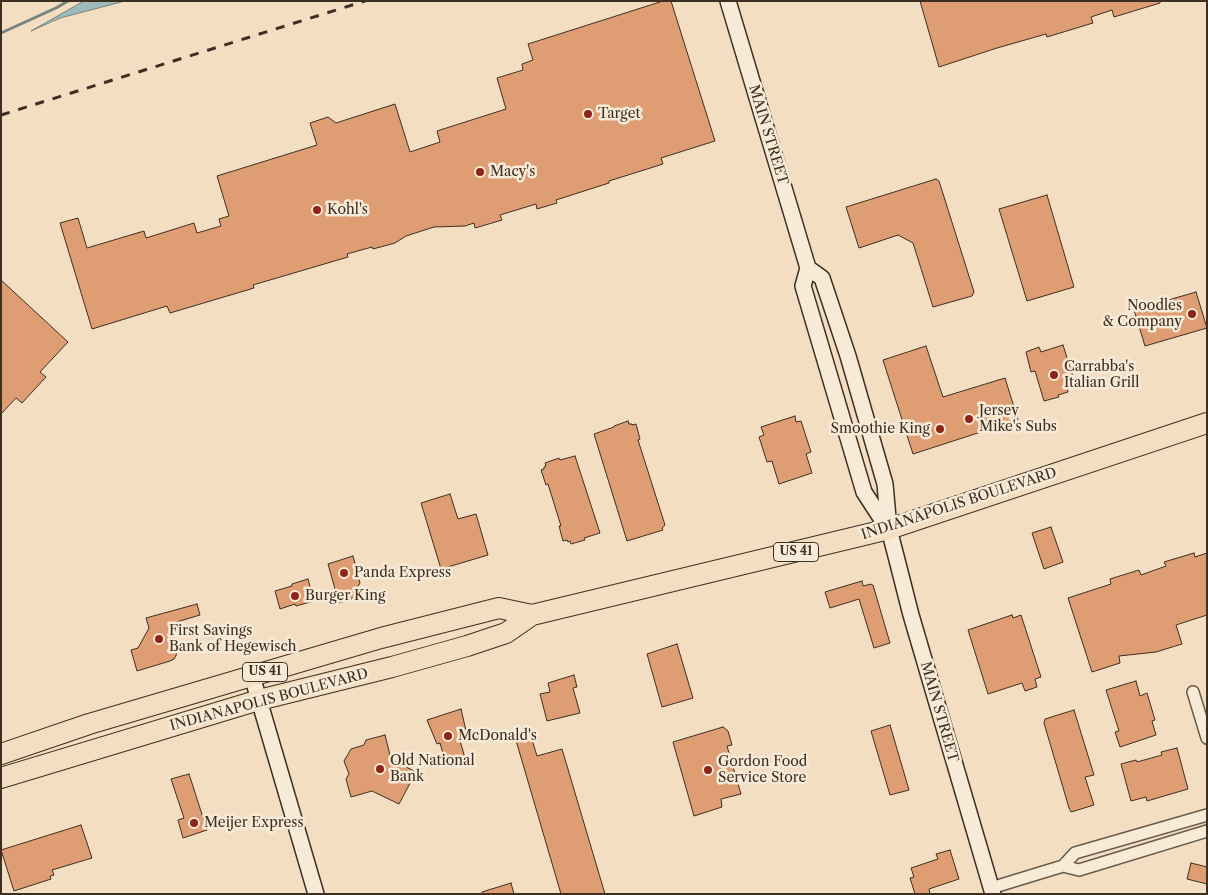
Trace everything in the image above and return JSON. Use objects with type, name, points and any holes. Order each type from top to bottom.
[{"type":"highway","name":"INDIANAPOLIS BOULEVARD","points":[[1,778],[259,700],[506,634],[532,615],[889,529],[1207,423]]},
{"type":"highway","name":"INDIANAPOLIS BOULEVARD","points":[[1,754],[89,724],[381,638],[499,608],[532,615]]},
{"type":"street","name":"MAIN STREET","points":[[728,1],[808,268],[803,286],[864,492],[889,529]]},
{"type":"street","name":"MAIN STREET","points":[[808,268],[822,278],[848,356],[885,484],[889,529],[911,615],[992,891]]},
{"type":"street","points":[[252,676],[316,894]]},
{"type":"street","points":[[1193,692],[1207,738]]},
{"type":"street","points":[[992,891],[1062,866],[1075,853],[1207,815]]},
{"type":"street","points":[[1062,866],[1079,870],[1207,831]]},
{"type":"water","points":[[84,1],[125,1],[60,18],[31,31]]},
{"type":"building","points":[[663,1],[671,1],[715,141],[661,158],[663,164],[556,200],[557,203],[537,209],[536,204],[500,215],[502,220],[475,228],[474,223],[465,226],[434,227],[406,236],[395,243],[347,254],[348,257],[253,285],[254,288],[170,313],[167,306],[92,329],[60,223],[78,218],[87,248],[144,231],[146,238],[194,223],[197,233],[221,226],[219,219],[229,216],[217,176],[317,145],[310,123],[328,117],[336,123],[395,104],[410,152],[440,142],[437,131],[506,109],[497,78],[523,70],[522,64],[533,60],[528,44]]},
{"type":"building","points":[[920,1],[1160,1],[1160,3],[1114,17],[1112,10],[1091,17],[1093,23],[1047,37],[1046,34],[997,48],[939,67]]},
{"type":"building","points":[[936,179],[939,181],[974,292],[972,296],[933,307],[913,243],[898,235],[859,248],[846,207]]},
{"type":"building","points":[[1047,195],[1074,287],[1027,301],[999,209]]},
{"type":"building","points":[[1,280],[68,342],[40,372],[46,377],[22,403],[16,398],[1,414]]},
{"type":"building","points":[[1196,292],[1207,328],[1145,346],[1134,310]]},
{"type":"building","name":"Carrabba's Italian Grill","points":[[1063,345],[1076,386],[1067,388],[1068,392],[1058,395],[1059,397],[1044,401],[1035,371],[1031,372],[1026,352],[1039,347],[1041,352]]},
{"type":"building","points":[[926,346],[943,397],[1005,378],[1018,420],[913,454],[883,360]]},
{"type":"building","points":[[795,416],[796,422],[801,421],[811,452],[806,454],[812,473],[779,484],[772,461],[767,462],[759,437],[764,435],[761,427]]},
{"type":"building","points":[[628,421],[629,424],[636,424],[640,439],[638,440],[665,525],[662,528],[663,530],[627,541],[594,434]]},
{"type":"building","points":[[575,456],[600,533],[571,544],[570,541],[563,541],[559,526],[561,526],[548,484],[546,485],[541,470],[546,466],[545,463],[559,458],[560,460]]},
{"type":"building","points":[[450,494],[458,519],[476,514],[488,555],[441,569],[421,503]]},
{"type":"building","points":[[1051,527],[1063,562],[1044,569],[1032,533]]},
{"type":"building","points":[[1194,553],[1195,557],[1207,553],[1207,615],[1176,625],[1182,644],[1156,652],[1119,656],[1120,663],[1092,672],[1068,598],[1111,584],[1110,579],[1139,570],[1141,575],[1166,566],[1164,562]]},
{"type":"building","name":"Panda Express","points":[[353,556],[360,583],[355,591],[357,597],[339,603],[328,564]]},
{"type":"building","name":"Burger King","points":[[308,579],[314,601],[280,609],[275,591]]},
{"type":"building","points":[[862,581],[863,586],[873,585],[890,643],[874,648],[859,599],[830,608],[825,592]]},
{"type":"building","name":"First Savings Bank of Hegewisch","points":[[197,604],[200,615],[170,624],[177,648],[174,659],[137,671],[131,650],[138,648],[149,628],[146,618]]},
{"type":"building","points":[[1012,615],[1013,618],[1021,615],[1041,677],[1035,679],[1037,687],[1025,691],[1022,683],[988,694],[968,630]]},
{"type":"building","points":[[677,644],[693,698],[662,707],[647,654]]},
{"type":"building","points":[[574,675],[577,687],[573,688],[580,713],[547,721],[540,694],[550,692],[548,683]]},
{"type":"building","points":[[1136,681],[1140,696],[1147,693],[1155,720],[1152,721],[1156,735],[1120,747],[1115,732],[1119,731],[1106,690]]},
{"type":"building","name":"McDonald's","points":[[461,709],[467,735],[459,737],[465,758],[446,764],[440,743],[437,744],[427,720]]},
{"type":"building","points":[[1074,710],[1094,775],[1085,777],[1094,805],[1071,812],[1044,723],[1045,719]]},
{"type":"building","points":[[890,725],[909,790],[890,795],[871,731]]},
{"type":"building","name":"Gordon Food Service Store","points":[[723,727],[728,731],[732,745],[727,746],[741,794],[721,799],[722,807],[694,816],[673,742]]},
{"type":"building","points":[[530,733],[537,756],[562,749],[605,894],[561,894],[515,737]]},
{"type":"building","name":"Old National Bank","points":[[385,735],[391,759],[416,772],[399,804],[372,791],[351,797],[346,779],[349,774],[344,761],[351,749],[364,745],[366,740]]},
{"type":"building","points":[[1177,748],[1188,789],[1147,801],[1146,797],[1131,801],[1121,764],[1162,755],[1161,752]]},
{"type":"building","points":[[189,774],[207,830],[183,838],[178,820],[184,818],[171,779]]},
{"type":"building","points":[[81,825],[92,858],[52,870],[54,875],[50,876],[51,879],[14,891],[1,850]]},
{"type":"building","points":[[950,850],[959,879],[929,889],[930,894],[915,894],[910,878],[914,877],[911,868],[938,859],[936,854]]},
{"type":"building","points":[[1191,863],[1207,867],[1207,884],[1187,879]]},
{"type":"building","points":[[511,883],[514,894],[483,894],[482,892]]},
{"type":"waterway","points":[[1,33],[68,1]]},
{"type":"railway","points":[[1,115],[365,1]]},
{"type":"place","name":"Target","points":[[588,114]]},
{"type":"place","name":"Macy's","points":[[480,172]]},
{"type":"place","name":"Kohl's","points":[[317,210]]},
{"type":"place","name":"Noodles & Company","points":[[1192,314]]},
{"type":"place","name":"Carrabba's Italian Grill","points":[[1054,375]]},
{"type":"place","name":"Jersey Mike's Subs","points":[[969,419]]},
{"type":"place","name":"Smoothie King","points":[[940,429]]},
{"type":"place","name":"Panda Express","points":[[344,573]]},
{"type":"place","name":"Burger King","points":[[295,596]]},
{"type":"place","name":"First Savings Bank of Hegewisch","points":[[159,639]]},
{"type":"place","name":"McDonald's","points":[[448,736]]},
{"type":"place","name":"Old National Bank","points":[[380,769]]},
{"type":"place","name":"Gordon Food Service Store","points":[[708,770]]},
{"type":"place","name":"Meijer Express","points":[[194,823]]}]
